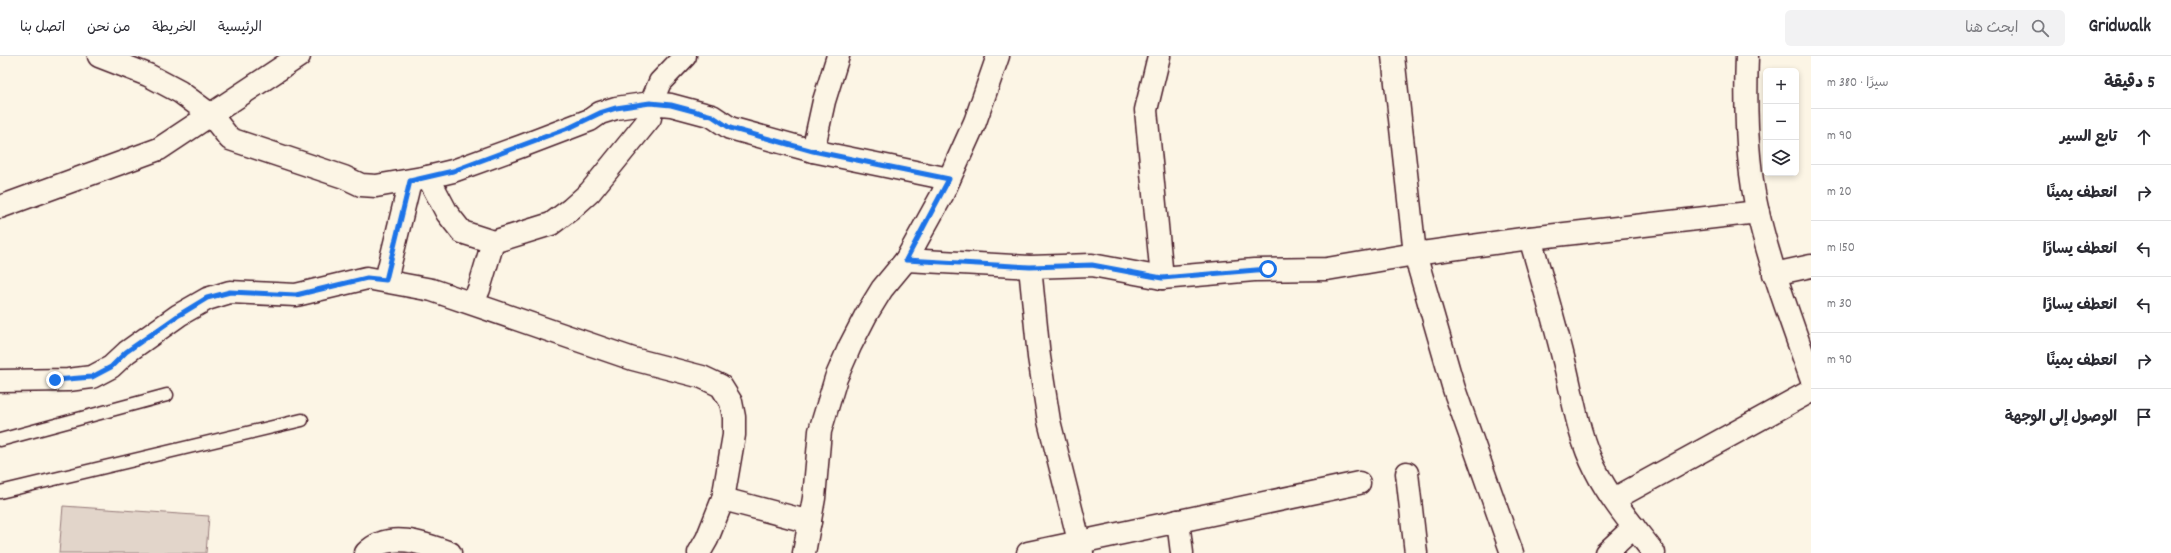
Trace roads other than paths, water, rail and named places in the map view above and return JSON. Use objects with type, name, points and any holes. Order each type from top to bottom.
[{"type":"street","points":[[99,56],[148,75],[180,92],[211,115],[230,139],[344,177],[361,185],[376,186],[419,179],[453,171],[590,120],[600,113],[616,108],[650,103],[671,105],[712,116],[730,128],[813,151],[949,179]]},
{"type":"street","points":[[0,207],[159,149],[299,56]]},
{"type":"street","points":[[419,179],[462,232],[493,242],[551,224],[590,192],[650,118],[650,103],[660,82],[685,56]]},
{"type":"street","points":[[813,151],[824,101],[838,56]]},
{"type":"street","points":[[804,553],[814,498],[820,431],[836,378],[866,315],[882,289],[906,260],[949,179],[982,104],[998,56]]},
{"type":"street","points":[[1159,56],[1146,110],[1162,278]]},
{"type":"street","points":[[1393,56],[1415,254],[1454,389],[1512,553]]},
{"type":"street","points":[[1747,56],[1745,100],[1749,149],[1758,212],[1774,274],[1810,372]]},
{"type":"street","points":[[386,280],[419,179]]},
{"type":"street","points":[[906,260],[1030,267],[1092,265],[1162,278],[1254,270],[1327,269],[1415,254],[1530,238],[1758,212]]},
{"type":"street","points":[[1530,238],[1558,334],[1583,438],[1595,468],[1614,499],[1654,553]]},
{"type":"street","points":[[473,303],[479,289],[493,242]]},
{"type":"street","points":[[1774,274],[1811,266]]},
{"type":"street","points":[[1030,267],[1039,357],[1049,421],[1081,547]]},
{"type":"street","points":[[0,381],[68,380],[92,377],[111,367],[126,352],[179,315],[207,298],[230,292],[286,296],[318,291],[367,278],[386,280],[432,290],[633,359],[702,377],[721,386],[731,402],[735,428],[723,499],[707,539],[699,553]]},
{"type":"street","points":[[1614,499],[1811,392]]},
{"type":"street","points":[[1407,473],[1416,553]]},
{"type":"street","points":[[1028,553],[1081,547],[1178,522],[1359,483]]},
{"type":"street","points":[[723,499],[810,522]]},
{"type":"street","points":[[1178,522],[1182,553]]},
{"type":"street","points":[[1606,553],[1634,527]]},
{"type":"street","points":[[366,553],[373,545],[392,540],[407,540],[450,553]]},
{"type":"lane","points":[[0,440],[167,395]]},
{"type":"lane","points":[[0,492],[302,420]]}]
